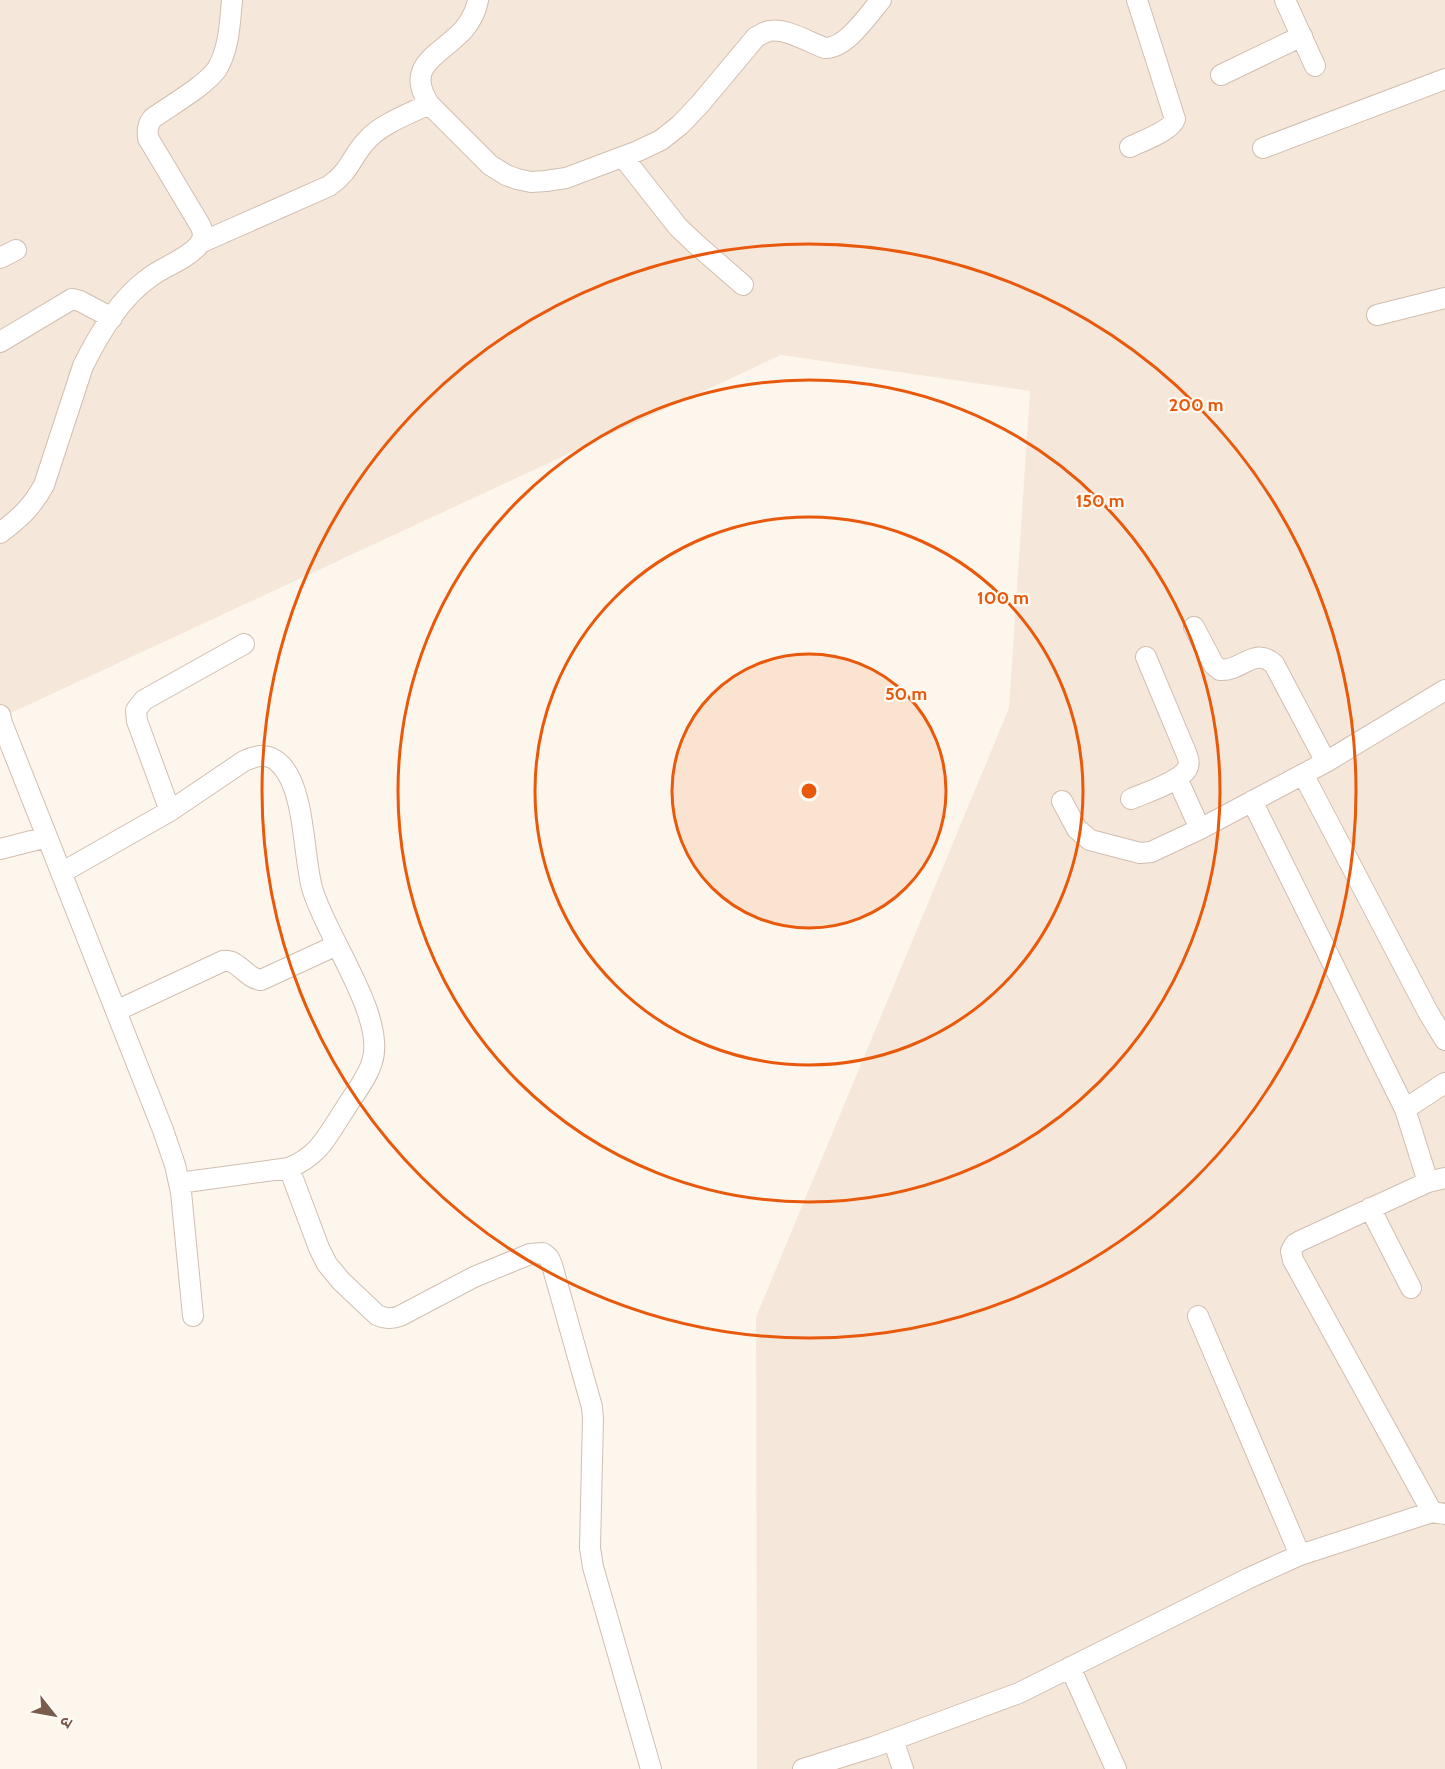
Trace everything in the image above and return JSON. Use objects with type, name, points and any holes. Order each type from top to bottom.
[{"type":"street","points":[[200,243],[203,231],[148,138],[147,130],[153,118],[207,79],[217,68],[224,52],[232,0]]},
{"type":"street","points":[[478,0],[469,22],[459,35],[433,55],[423,69],[420,85],[429,104],[490,165],[506,175],[531,182],[566,178],[661,140],[680,125],[700,104],[756,37],[768,31],[786,32],[832,49],[846,40],[881,0]]},
{"type":"street","points":[[1130,147],[1169,128],[1175,119],[1137,0]]},
{"type":"street","points":[[1285,0],[1315,66]]},
{"type":"street","points":[[1221,75],[1302,36]]},
{"type":"street","points":[[1263,148],[1445,79]]},
{"type":"street","points":[[0,533],[28,510],[44,485],[83,366],[112,318],[135,289],[192,251],[200,243],[329,186],[345,172],[361,146],[376,131],[429,104]]},
{"type":"street","points":[[623,157],[678,227],[743,285]]},
{"type":"street","points":[[1377,315],[1445,298]]},
{"type":"street","points":[[0,342],[72,299],[112,318]]},
{"type":"street","points":[[1194,627],[1214,664],[1220,670],[1232,668],[1259,657],[1264,657],[1274,664],[1326,762]]},
{"type":"street","points":[[170,811],[136,721],[136,710],[144,700],[244,644]]},
{"type":"street","points":[[1131,799],[1177,778],[1188,768],[1189,760],[1146,657]]},
{"type":"street","points":[[1062,801],[1077,829],[1090,840],[1140,853],[1151,852],[1200,829],[1326,762],[1445,690]]},
{"type":"street","points":[[0,720],[175,1165],[179,1183],[193,1316]]},
{"type":"street","points":[[62,873],[170,811],[244,761],[260,755],[275,759],[288,774],[298,802],[311,886],[354,978],[374,1031],[373,1060],[368,1073],[324,1140],[304,1161],[289,1168],[179,1183]]},
{"type":"street","points":[[1303,774],[1437,1010],[1445,1040]]},
{"type":"street","points":[[1177,778],[1200,829]]},
{"type":"street","points":[[803,1769],[893,1740],[1018,1693],[1249,1578],[1300,1556],[1439,1513],[1291,1254],[1292,1248],[1300,1241],[1436,1180],[1405,1109],[1252,801]]},
{"type":"street","points":[[0,849],[47,837]]},
{"type":"street","points":[[116,1011],[223,961],[233,962],[251,976],[261,980],[337,945]]},
{"type":"street","points":[[1405,1109],[1445,1083]]},
{"type":"street","points":[[289,1168],[327,1264],[341,1281],[383,1318],[400,1316],[474,1277],[530,1254],[543,1253],[549,1258],[592,1407],[590,1548],[593,1568],[651,1769]]},
{"type":"street","points":[[1370,1208],[1411,1288]]},
{"type":"street","points":[[1198,1316],[1300,1556]]},
{"type":"street","points":[[1070,1667],[1116,1769]]},
{"type":"street","points":[[893,1740],[903,1769]]},
{"type":"shaded area","points":[[0,0],[1445,0],[1445,1769],[757,1769],[756,1317],[1009,708],[1030,391],[781,355],[0,718]]}]
